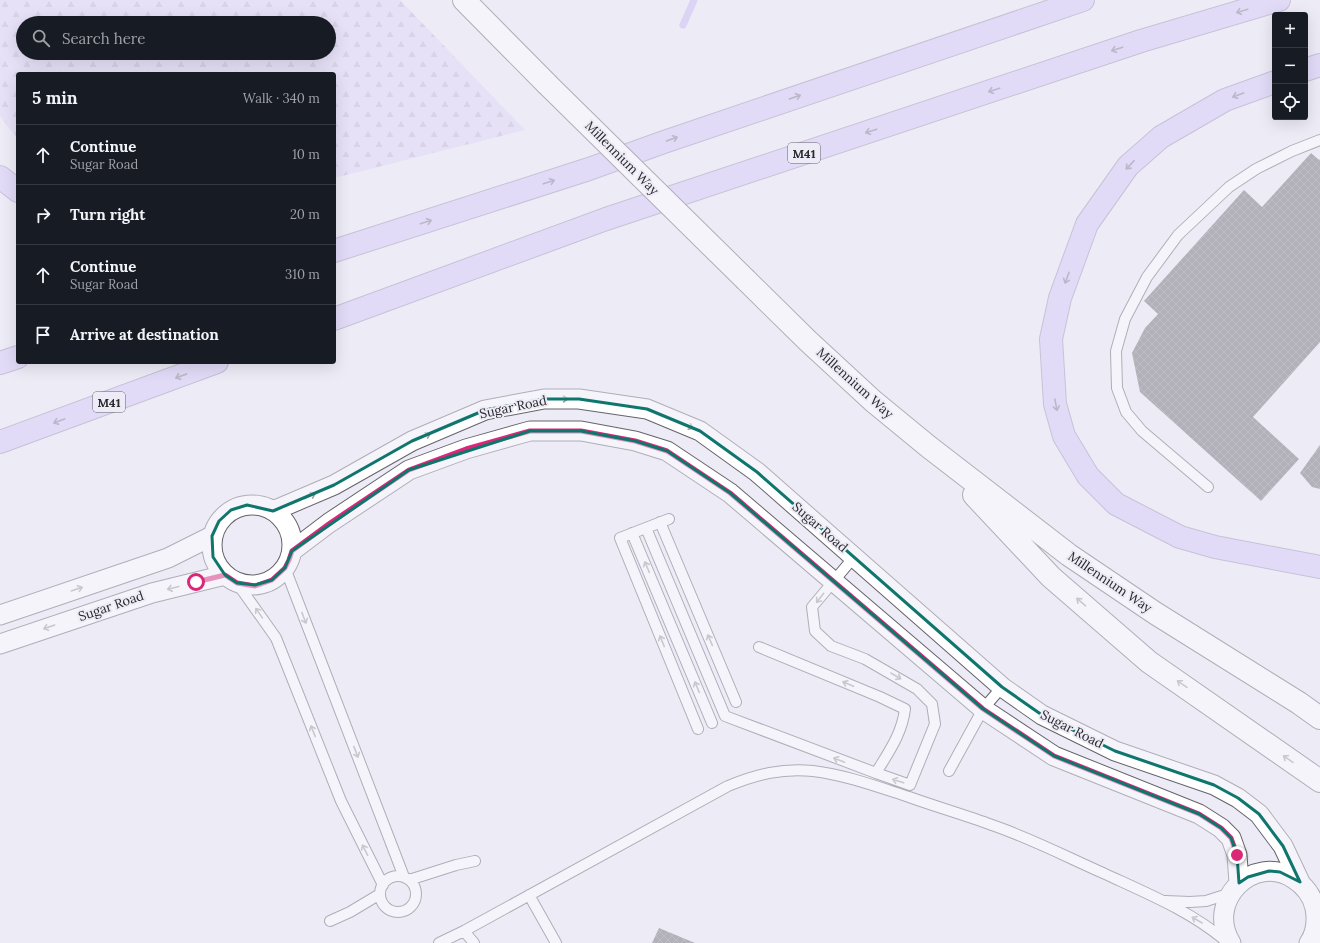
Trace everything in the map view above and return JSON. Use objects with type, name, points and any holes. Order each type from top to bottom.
[{"type":"highway","points":[[336,250],[589,169],[671,139],[1083,0]]},
{"type":"highway","name":"M41","points":[[336,318],[614,217],[1133,44],[1279,0]]},
{"type":"highway","points":[[1308,69],[1320,65]]},
{"type":"highway","points":[[1272,83],[1225,100],[1161,137],[1128,166],[1088,224],[1060,298],[1051,338],[1054,404],[1064,436],[1088,476],[1116,504],[1180,537],[1215,547],[1320,567]]},
{"type":"highway","points":[[0,176],[16,189]]},
{"type":"highway","points":[[336,240],[388,233]]},
{"type":"highway","points":[[0,363],[16,357]]},
{"type":"highway","name":"M41","points":[[0,442],[212,364]]},
{"type":"street","name":"Millennium Way","points":[[464,0],[808,342],[873,401],[929,447],[1069,555],[1155,613],[1299,703],[1320,718]]},
{"type":"street","name":"Sugar Road","points":[[274,511],[334,485],[412,441],[485,410],[544,399],[579,399],[647,409],[700,431],[758,472],[1002,687],[1042,715],[1115,751],[1214,785],[1238,798],[1258,814],[1282,846],[1300,882],[1311,896],[1316,913],[1316,923],[1312,939]]},
{"type":"street","name":"Sugar Road","points":[[288,560],[330,523],[409,470],[466,449],[530,431],[581,431],[635,441],[667,451],[730,493],[983,709],[1054,756],[1199,814],[1221,828],[1231,838],[1237,855],[1235,888]]},
{"type":"street","points":[[929,447],[1051,577],[1149,662],[1320,781]]},
{"type":"street","points":[[247,505],[263,506],[274,511],[282,518],[292,539],[288,560],[272,580],[255,586],[231,579],[218,567],[213,557],[212,536],[219,521],[231,510],[247,505]]},
{"type":"street","name":"Sugar Road","points":[[0,615],[168,558],[212,536]]},
{"type":"street","name":"Sugar Road","points":[[0,644],[152,593],[231,579]]},
{"type":"street","name":"Millennium Way","points":[[1299,703],[1320,710]]},
{"type":"street","points":[[1230,943],[1223,921],[1224,911],[1235,888],[1248,876],[1269,871],[1280,872],[1291,876],[1300,882]]},
{"type":"lane","points":[[1208,487],[1142,431],[1126,412],[1117,388],[1116,351],[1125,319],[1147,277],[1178,235],[1229,186],[1263,165],[1320,140]]},
{"type":"lane","points":[[698,729],[620,538],[665,520],[736,702]]},
{"type":"lane","points":[[646,528],[725,716],[876,774],[910,785],[935,724],[932,704],[917,689],[865,659],[831,646],[815,631],[812,607],[854,557]]},
{"type":"lane","points":[[632,533],[712,723]]},
{"type":"lane","points":[[231,579],[276,638],[341,801],[381,889],[383,903],[389,909],[397,912],[406,910],[413,904],[416,896],[415,887],[407,878],[288,560]]},
{"type":"lane","points":[[759,647],[905,709],[903,723],[894,744],[876,774]]},
{"type":"lane","points":[[949,770],[983,709],[1002,687]]},
{"type":"lane","points":[[440,943],[728,786],[750,777],[789,771],[814,772],[858,781],[994,825],[1163,901],[1203,924],[1230,943]]},
{"type":"lane","points":[[330,921],[350,912],[381,889],[390,878],[399,876],[407,878],[475,861]]},
{"type":"lane","points":[[1163,901],[1206,901],[1235,888]]},
{"type":"lane","points":[[529,894],[556,943]]},
{"type":"lane","points":[[464,931],[474,943]]},
{"type":"highlighted area","points":[[544,399],[579,399],[647,409],[700,431],[757,472],[1002,687],[1042,715],[1115,751],[1214,785],[1238,798],[1259,814],[1283,846],[1300,882],[1280,872],[1269,871],[1248,877],[1239,883],[1237,855],[1231,838],[1221,828],[1199,814],[1054,756],[983,709],[730,493],[667,451],[635,441],[581,431],[530,431],[409,470],[292,551],[285,568],[272,580],[255,585],[237,583],[225,575],[213,557],[212,536],[219,521],[231,510],[247,505],[273,511],[334,485],[412,441],[485,410]]},
{"type":"green space","points":[[0,0],[400,0],[525,130],[336,177],[336,72],[16,72],[16,136],[0,116]]},
{"type":"building","points":[[1311,153],[1319,160],[1320,159],[1320,342],[1253,417],[1299,459],[1261,501],[1140,392],[1132,353],[1145,328],[1158,314],[1144,301],[1244,190],[1262,207]]},
{"type":"building","points":[[1320,445],[1320,489],[1312,487],[1300,473]]},
{"type":"building","points":[[659,928],[695,943],[652,943]]},
{"type":"waterway","points":[[683,25],[694,0]]},
{"type":"route","points":[[196,582],[225,575],[237,583],[255,586],[272,580],[285,568],[292,551],[330,523],[409,470],[466,449],[530,431],[581,431],[635,441],[667,451],[730,493],[983,709],[1054,756],[1199,814],[1221,828],[1231,838],[1237,855]]}]
